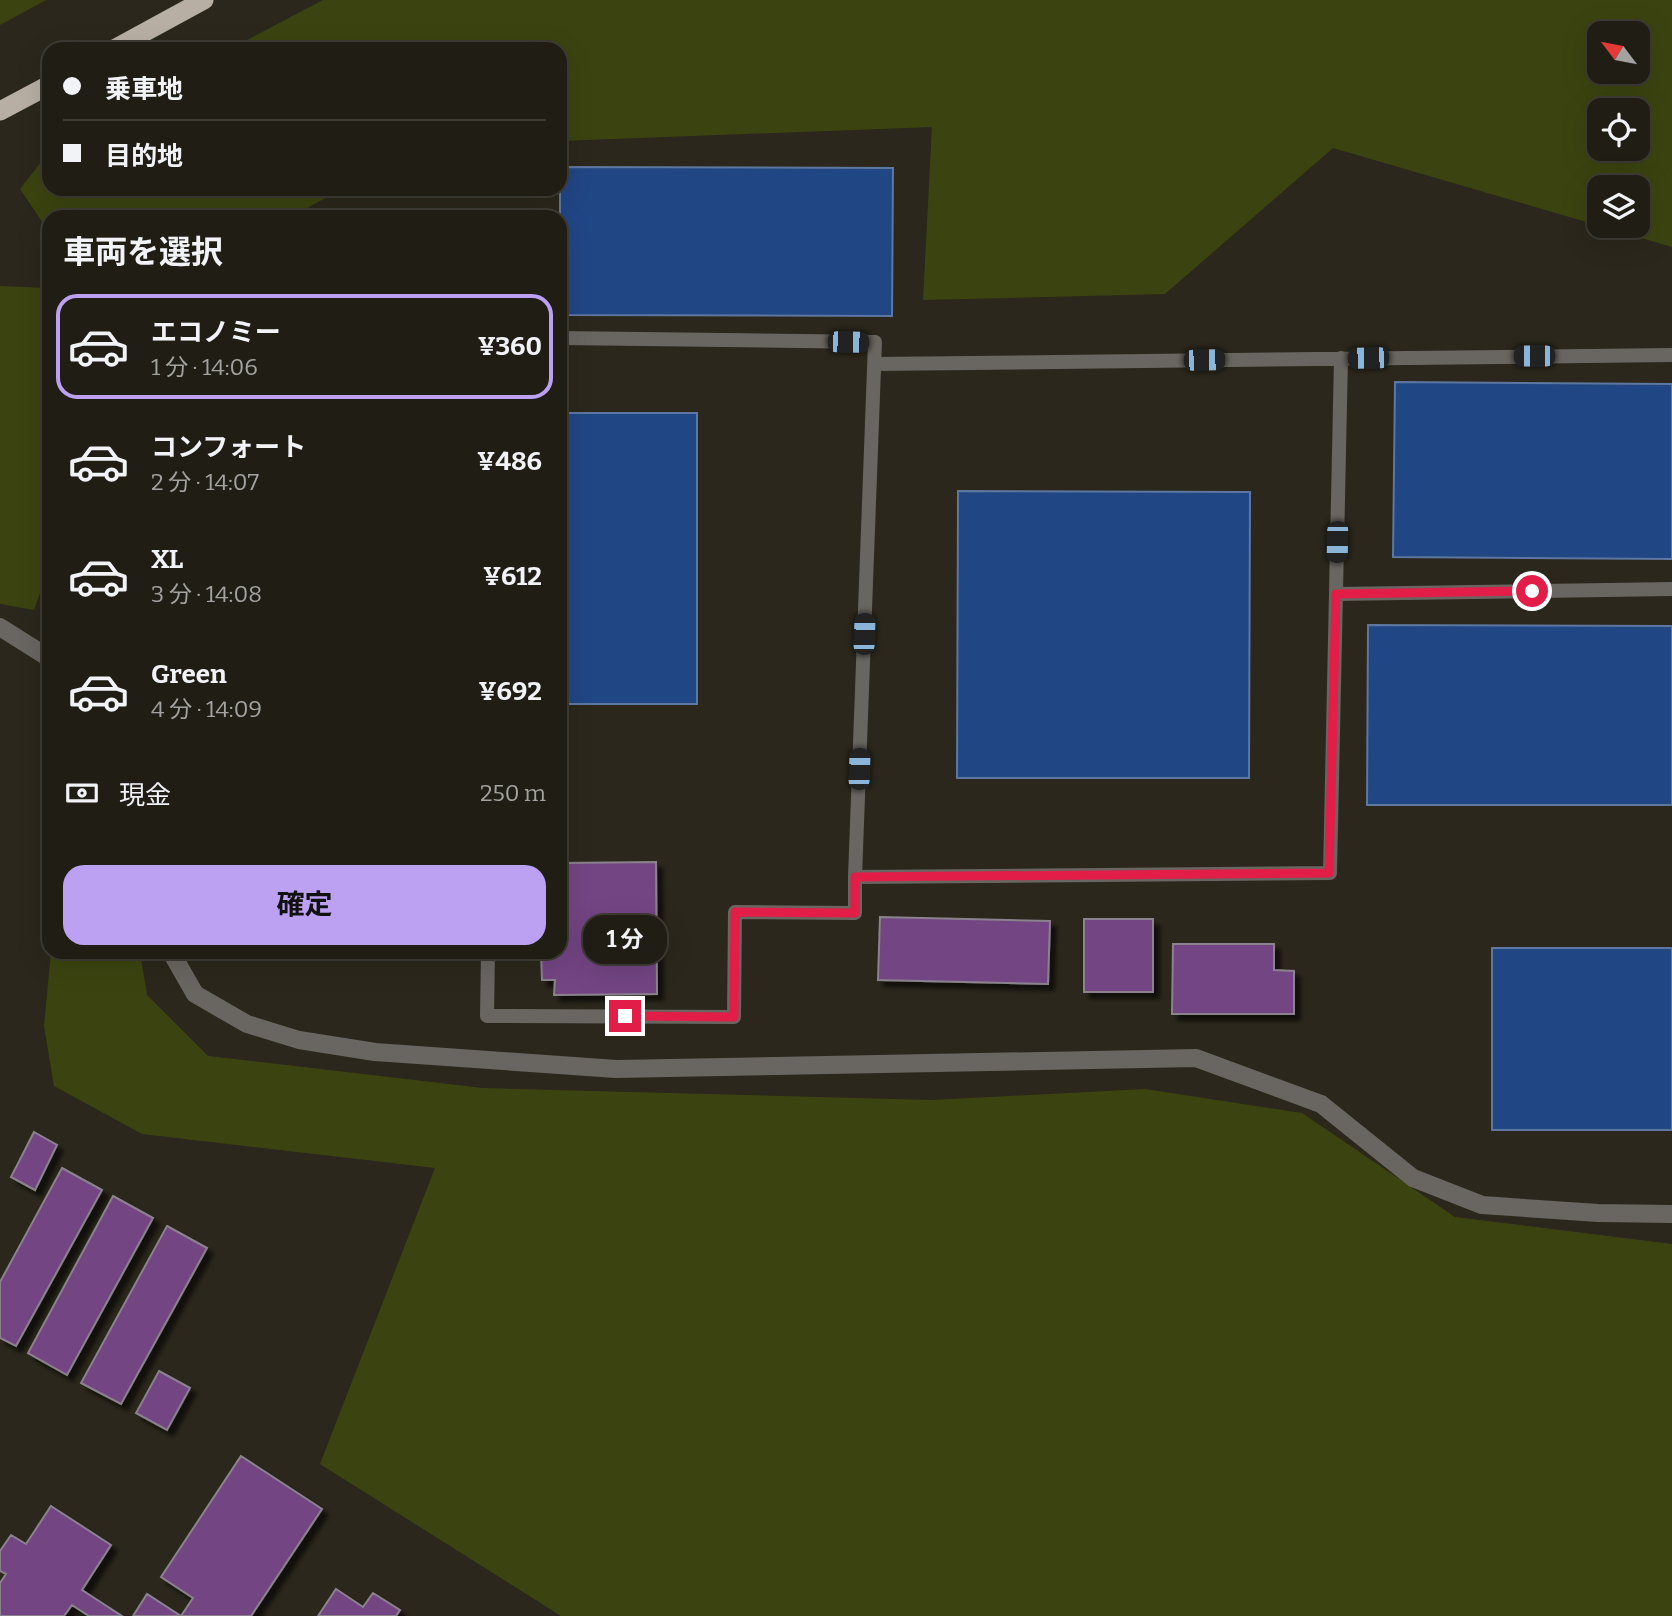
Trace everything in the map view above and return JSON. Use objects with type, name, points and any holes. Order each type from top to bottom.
[{"type":"highway","points":[[127,42],[204,0]]},
{"type":"highway","points":[[0,111],[42,89]]},
{"type":"street","points":[[0,626],[42,653]]},
{"type":"street","points":[[175,959],[195,995],[247,1024],[299,1040],[375,1052],[616,1069],[1196,1058],[1321,1104],[1413,1178],[1482,1205],[1598,1213],[1672,1214]]},
{"type":"lane","points":[[488,959],[487,1016],[734,1017],[735,912],[855,913],[875,342],[567,338]]},
{"type":"lane","points":[[875,364],[1672,355]]},
{"type":"lane","points":[[855,877],[1329,873],[1341,358]]},
{"type":"lane","points":[[1336,594],[1672,589]]},
{"type":"green space","points":[[0,0],[46,0],[0,25]]},
{"type":"green space","points":[[323,0],[1672,0],[1672,247],[1641,238],[1650,238],[1650,175],[1587,175],[1587,222],[1333,148],[1165,294],[923,300],[932,127],[567,141],[567,42],[243,42]]},
{"type":"green space","points":[[42,161],[42,196],[329,196],[304,210],[42,210],[42,222],[20,189]]},
{"type":"green space","points":[[0,286],[42,288],[42,588],[34,610],[0,604]]},
{"type":"green space","points":[[50,959],[141,959],[147,995],[208,1056],[483,1088],[931,1100],[1145,1089],[1302,1113],[1455,1217],[1672,1244],[1672,1616],[561,1616],[320,1464],[435,1168],[142,1134],[54,1086],[44,1026]]},
{"type":"water","points":[[567,167],[893,168],[892,316],[567,315],[567,210],[560,210],[560,196],[567,196]]},
{"type":"water","points":[[1395,382],[1672,384],[1672,559],[1393,557]]},
{"type":"water","points":[[567,413],[697,413],[697,704],[567,704]]},
{"type":"water","points":[[958,491],[1250,492],[1249,778],[957,778]]},
{"type":"water","points":[[1368,625],[1672,626],[1672,805],[1367,805]]},
{"type":"water","points":[[1492,948],[1672,948],[1672,1130],[1492,1130]]},
{"type":"building","points":[[656,862],[657,994],[554,995],[555,980],[542,980],[541,959],[567,959],[567,863]]},
{"type":"building","points":[[880,917],[1050,921],[1048,984],[878,980]]},
{"type":"building","points":[[1084,919],[1153,919],[1153,992],[1084,992]]},
{"type":"building","points":[[1173,944],[1274,944],[1274,970],[1294,971],[1294,1014],[1172,1014]]},
{"type":"building","points":[[34,1132],[57,1145],[35,1190],[11,1177]]},
{"type":"building","points":[[62,1168],[102,1190],[16,1346],[0,1338],[0,1282]]},
{"type":"building","points":[[113,1196],[153,1218],[67,1375],[28,1353]]},
{"type":"building","points":[[167,1226],[207,1248],[121,1404],[81,1383]]},
{"type":"building","points":[[159,1371],[190,1388],[167,1430],[136,1413]]},
{"type":"building","points":[[241,1456],[322,1509],[251,1616],[181,1616],[193,1598],[161,1577]]},
{"type":"building","points":[[51,1506],[111,1545],[82,1590],[122,1616],[89,1616],[72,1605],[64,1616],[0,1616],[0,1583],[6,1574],[0,1571],[0,1551],[11,1535],[26,1544]]},
{"type":"building","points":[[336,1589],[363,1607],[373,1593],[400,1610],[396,1616],[318,1616]]},
{"type":"building","points":[[147,1594],[181,1616],[133,1616]]},
{"type":"route","points":[[625,1016],[734,1017],[735,912],[855,913],[855,877],[1329,873],[1336,594],[1532,591]]}]
